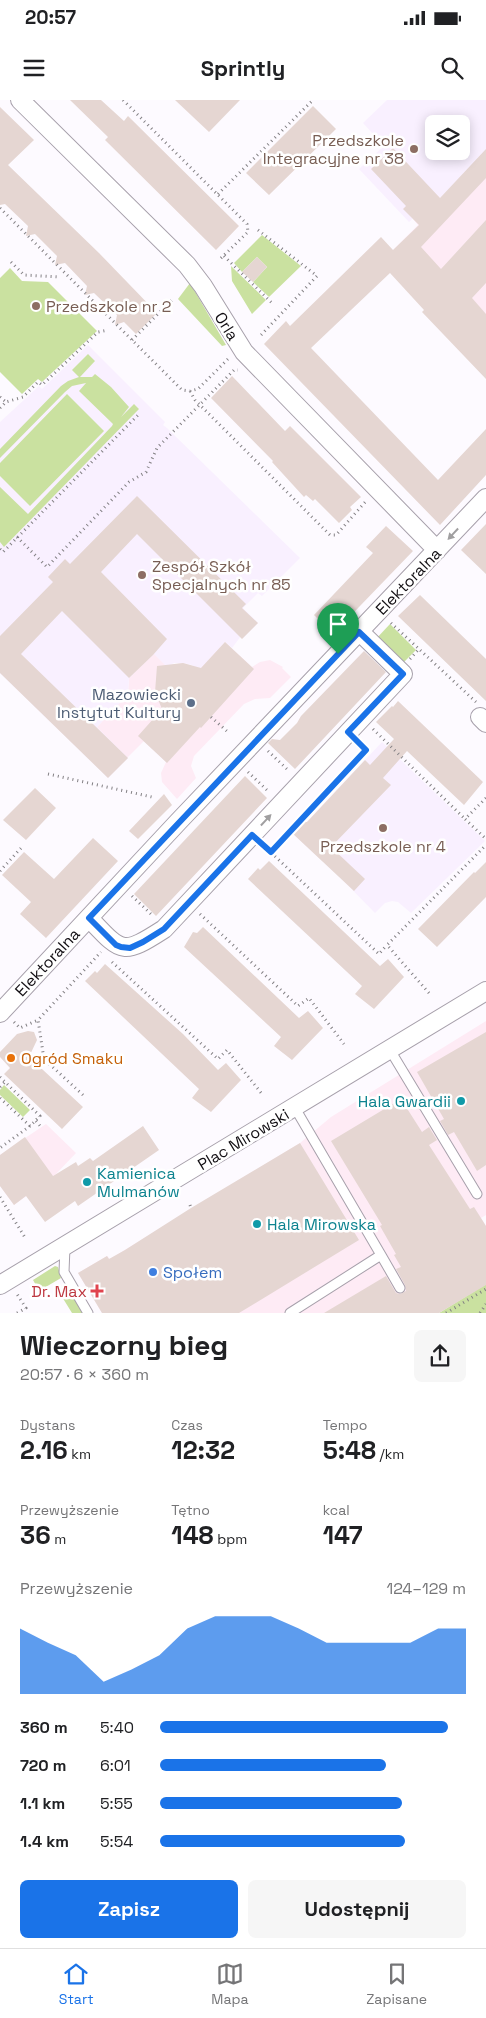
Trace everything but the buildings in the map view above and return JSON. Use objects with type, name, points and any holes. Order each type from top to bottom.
[{"type":"street","name":"Orla","points":[[20,100],[187,265],[203,286],[244,352],[438,550]]},
{"type":"street","name":"Elektoralna","points":[[6,1017],[89,918],[486,498]]},
{"type":"street","points":[[89,918],[112,941],[121,947],[130,948],[164,929],[188,904],[403,674],[359,632]]},
{"type":"street","name":"Plac Mirowski","points":[[0,1285],[486,991]]},
{"type":"lane","points":[[390,1050],[477,1194]]},
{"type":"lane","points":[[295,1108],[400,1288]]},
{"type":"lane","points":[[65,1246],[64,1272],[88,1313]]},
{"type":"lane","points":[[290,1313],[381,1255]]},
{"type":"path","points":[[123,100],[249,227],[248,232],[219,260]]},
{"type":"path","points":[[218,194],[313,100]]},
{"type":"path","points":[[0,208],[182,390],[198,389],[230,358]]},
{"type":"path","points":[[258,230],[317,276],[261,334]]},
{"type":"path","points":[[224,256],[273,304]]},
{"type":"path","points":[[11,262],[24,275],[60,276]]},
{"type":"path","points":[[132,340],[172,300]]},
{"type":"path","points":[[0,408],[6,402],[22,397],[38,382],[42,385],[98,332],[108,330]]},
{"type":"path","points":[[18,537],[47,567],[129,482],[146,472],[157,448],[234,370],[241,369]]},
{"type":"path","points":[[190,391],[200,406],[330,535],[336,535],[368,499]]},
{"type":"path","points":[[0,397],[6,402]]},
{"type":"path","points":[[0,549],[3,552],[140,413]]},
{"type":"path","points":[[388,620],[482,715]]},
{"type":"path","points":[[211,717],[229,733]]},
{"type":"path","points":[[362,718],[486,840]]},
{"type":"path","points":[[271,852],[366,750],[348,732]]},
{"type":"path","points":[[266,749],[302,782]]},
{"type":"path","points":[[246,770],[281,804]]},
{"type":"path","points":[[48,774],[152,797]]},
{"type":"path","points":[[465,819],[486,798]]},
{"type":"path","points":[[252,835],[379,954],[486,845]]},
{"type":"path","points":[[0,871],[22,848]]},
{"type":"path","points":[[188,904],[298,1006],[309,998],[344,1044]]},
{"type":"path","points":[[6,1017],[20,1028],[38,1020],[112,941]]},
{"type":"path","points":[[387,945],[429,993]]},
{"type":"path","points":[[109,959],[218,1059],[227,1050],[262,1094]]},
{"type":"path","points":[[38,1020],[44,1058],[83,1094]]},
{"type":"path","points":[[0,1077],[40,1116],[30,1126],[0,1148]]},
{"type":"path","points":[[0,1087],[5,1082]]},
{"type":"path","points":[[0,1098],[30,1126]]},
{"type":"path","points":[[36,1121],[41,1127]]},
{"type":"path","points":[[0,1197],[26,1239]]},
{"type":"path","points":[[446,1313],[486,1289]]},
{"type":"path","points":[[17,1313],[26,1308],[18,1296]]},
{"type":"path","points":[[480,1313],[486,1304]]},
{"type":"shaded area","name":"Przedszkole Integracyjne nr 38","points":[[387,100],[486,100],[486,154],[440,198],[438,195],[409,222],[359,169],[387,143],[385,141],[382,144],[363,123]]},
{"type":"shaded area","points":[[486,154],[486,348],[392,251],[418,225],[413,219],[438,195],[440,198]]},
{"type":"shaded area","name":"Zespół Szkół Specjalnych nr 85","points":[[88,345],[165,422],[163,425],[300,558],[262,596],[258,593],[243,608],[258,623],[243,638],[241,636],[232,648],[225,642],[199,670],[192,665],[183,663],[174,663],[167,667],[154,654],[129,678],[128,694],[97,727],[128,758],[108,778],[0,673],[0,422],[39,386],[42,389]]},
{"type":"shaded area","points":[[225,642],[252,667],[260,662],[270,660],[283,667],[291,677],[270,698],[255,699],[244,704],[194,756],[191,766],[196,778],[177,799],[162,782],[161,773],[166,762],[144,741],[127,758],[96,728],[128,694],[129,678],[154,653],[170,665],[183,663],[196,667]]},
{"type":"shaded area","name":"Przedszkole nr 4","points":[[382,742],[485,841],[411,913],[398,902],[392,901],[385,903],[375,913],[321,858],[291,832],[305,824]]},
{"type":"shaded area","points":[[486,1021],[486,1215],[481,1218],[486,1226],[439,1313],[102,1313],[78,1273],[107,1256],[110,1259],[300,1143],[331,1117]]},
{"type":"shaded area","points":[[46,1124],[76,1153],[56,1174],[14,1205],[0,1186],[0,1155]]},
{"type":"green space","points":[[262,235],[301,266],[269,297],[253,282],[267,267],[257,257],[242,272],[234,263]]},
{"type":"green space","points":[[231,266],[266,300],[252,314],[232,281]]},
{"type":"green space","name":"Przedszkole nr 2","points":[[10,268],[22,281],[48,282],[97,331],[42,382],[38,379],[22,394],[0,372],[0,278]]},
{"type":"green space","points":[[190,283],[226,345],[222,346],[178,299]]},
{"type":"green space","points":[[88,354],[95,361],[80,377],[92,377],[95,374],[111,387],[129,407],[121,417],[134,404],[139,409],[4,547],[0,542],[0,487],[28,514],[113,424],[79,391],[86,383],[72,386],[0,458],[0,449],[61,386],[79,377],[72,370]]},
{"type":"green space","points":[[67,394],[104,431],[30,506],[0,476],[0,463]]},
{"type":"green space","points":[[390,624],[416,650],[401,665],[375,640]]},
{"type":"green space","points":[[4,1085],[30,1110],[23,1117],[0,1095],[0,1090]]},
{"type":"green space","points":[[55,1266],[58,1267],[61,1278],[44,1288],[37,1287],[33,1280]]},
{"type":"green space","points":[[486,1284],[486,1313],[439,1313]]},
{"type":"green space","points":[[66,1285],[83,1313],[72,1313],[59,1292],[60,1288]]},
{"type":"place","name":"Przedszkole Integracyjne nr 38","points":[[414,149]]},
{"type":"place","name":"Przedszkole nr 2","points":[[36,306]]},
{"type":"place","name":"Zespół Szkół Specjalnych nr 85","points":[[142,575]]},
{"type":"place","name":"Mazowiecki Instytut Kultury","points":[[191,703]]},
{"type":"place","name":"Przedszkole nr 4","points":[[383,828]]},
{"type":"place","name":"Ogród Smaku","points":[[11,1058]]},
{"type":"place","name":"Hala Gwardii","points":[[461,1101]]},
{"type":"place","name":"Kamienica Mulmanów","points":[[87,1182]]},
{"type":"place","name":"Hala Mirowska","points":[[257,1224]]},
{"type":"place","name":"Społem","points":[[153,1272]]},
{"type":"place","name":"Dr. Max","points":[[97,1291]]},
{"type":"route","points":[[359,632],[403,674],[348,732],[366,750],[271,852],[252,835],[164,929],[130,948],[116,945],[89,918],[338,654],[359,632]]}]
